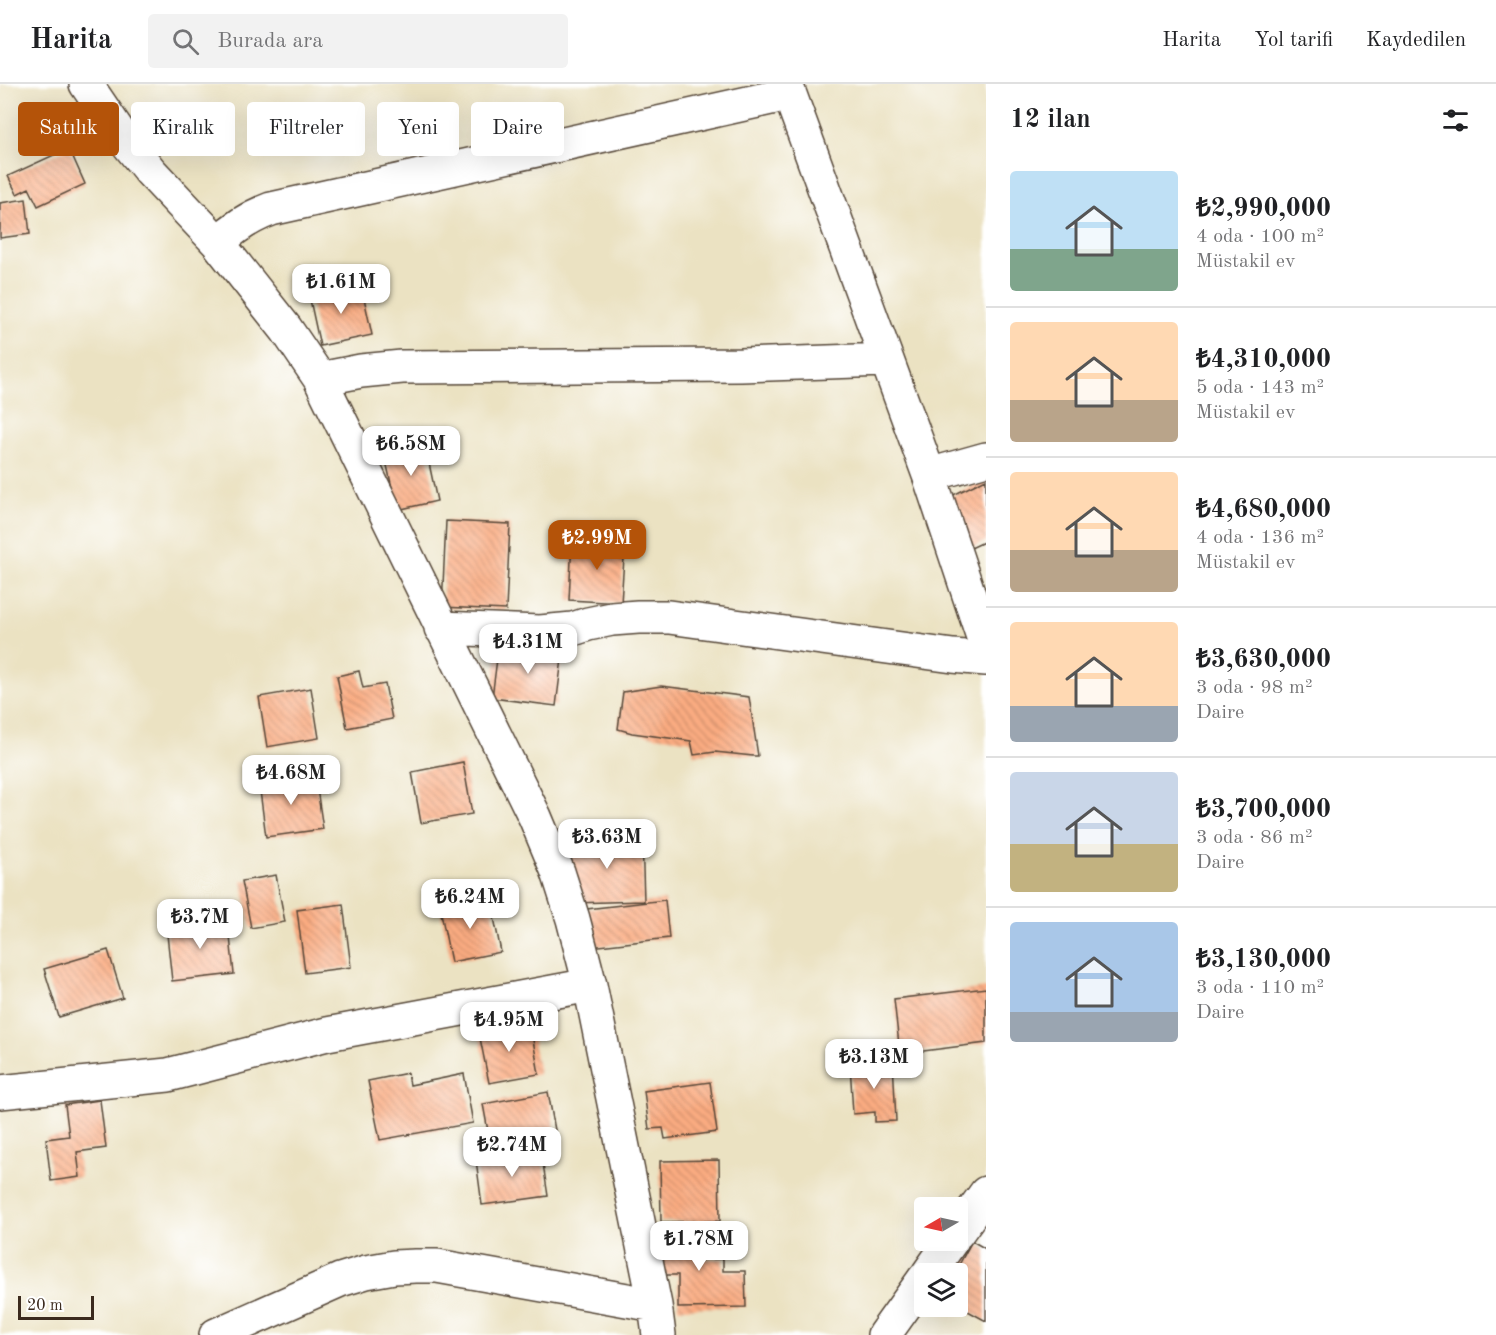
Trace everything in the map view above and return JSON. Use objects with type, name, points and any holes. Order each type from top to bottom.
[{"type":"street","points":[[86,84],[135,153],[218,243],[286,329],[320,379],[535,817],[558,872],[590,985],[657,1320],[459,1270],[437,1266],[416,1266],[366,1272],[340,1280],[216,1335]]},
{"type":"street","points":[[218,243],[243,221],[271,209],[788,89],[929,474],[986,646]]},
{"type":"street","points":[[320,379],[361,371],[402,367],[741,365],[886,360]]},
{"type":"street","points":[[929,474],[986,459]]},
{"type":"street","points":[[441,628],[540,632],[573,628],[612,619],[669,617],[986,659]]},
{"type":"street","points":[[0,1092],[168,1076],[327,1034],[590,985]]},
{"type":"street","points":[[968,1218],[986,1193]]},
{"type":"street","points":[[884,1335],[914,1293]]},
{"type":"building","points":[[52,156],[73,156],[85,184],[38,206],[29,188],[17,194],[8,176]]},
{"type":"building","points":[[26,199],[30,234],[0,238],[0,203]]},
{"type":"building","points":[[361,284],[372,335],[320,346],[309,295]]},
{"type":"building","points":[[425,444],[437,501],[397,510],[384,452]]},
{"type":"building","points":[[986,479],[986,541],[971,548],[947,498]]},
{"type":"building","points":[[446,521],[510,524],[506,610],[442,607]]},
{"type":"building","points":[[572,540],[625,543],[621,603],[569,600]]},
{"type":"building","points":[[499,643],[563,651],[556,706],[492,698]]},
{"type":"building","points":[[359,671],[363,688],[385,684],[392,719],[347,728],[337,676]]},
{"type":"building","points":[[661,686],[749,697],[758,756],[715,752],[694,755],[691,741],[618,729],[623,692]]},
{"type":"building","points":[[311,688],[319,738],[267,747],[259,697]]},
{"type":"building","points":[[463,762],[472,814],[421,823],[412,772]]},
{"type":"building","points":[[315,775],[323,829],[266,837],[259,783]]},
{"type":"building","points":[[642,836],[644,901],[572,903],[570,838]]},
{"type":"building","points":[[276,875],[285,922],[251,928],[242,881]]},
{"type":"building","points":[[490,898],[501,952],[451,962],[440,908]]},
{"type":"building","points":[[665,900],[669,938],[582,948],[578,910]]},
{"type":"building","points":[[343,904],[351,967],[305,973],[297,910]]},
{"type":"building","points":[[228,918],[234,974],[172,981],[166,925]]},
{"type":"building","points":[[108,950],[123,998],[59,1017],[44,969]]},
{"type":"building","points":[[986,988],[986,1043],[900,1054],[894,999]]},
{"type":"building","points":[[530,1023],[539,1074],[489,1083],[479,1033]]},
{"type":"building","points":[[893,1061],[896,1121],[875,1122],[875,1112],[853,1114],[850,1064]]},
{"type":"building","points":[[408,1073],[410,1085],[464,1074],[473,1123],[380,1140],[368,1081]]},
{"type":"building","points":[[710,1082],[717,1132],[665,1139],[663,1128],[649,1129],[644,1091]]},
{"type":"building","points":[[548,1092],[557,1141],[492,1153],[483,1104]]},
{"type":"building","points":[[100,1100],[106,1148],[77,1152],[80,1177],[51,1181],[46,1139],[69,1136],[65,1105]]},
{"type":"building","points":[[541,1151],[548,1196],[482,1205],[476,1160]]},
{"type":"building","points":[[719,1160],[720,1221],[661,1222],[660,1161]]},
{"type":"building","points":[[701,1227],[702,1259],[723,1259],[723,1271],[745,1271],[746,1307],[678,1308],[678,1275],[661,1275],[660,1228]]},
{"type":"building","points":[[972,1241],[986,1249],[986,1321],[968,1311],[968,1263],[960,1263]]}]
